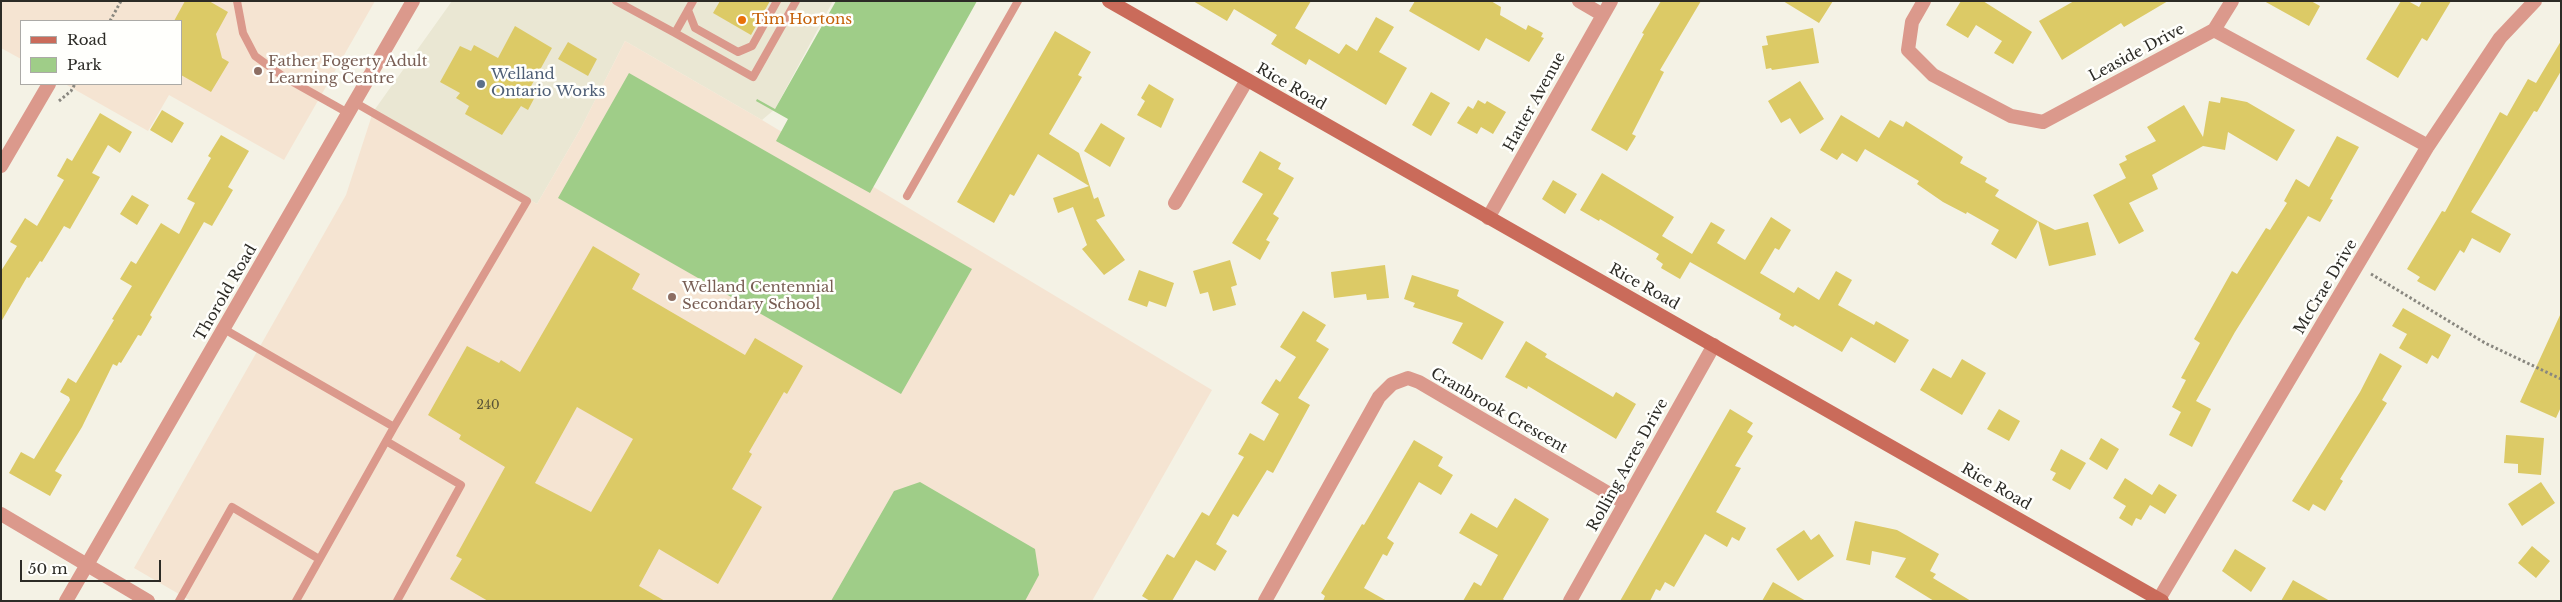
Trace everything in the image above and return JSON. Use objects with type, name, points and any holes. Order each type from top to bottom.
[{"type":"main road","name":"Rice Road","points":[[1109,1],[2161,600]]},
{"type":"street","name":"Thorold Road","points":[[66,601],[413,1]]},
{"type":"street","points":[[1579,1],[1603,15]]},
{"type":"street","name":"Hatter Avenue","points":[[1488,218],[1611,1]]},
{"type":"street","name":"Leaside Drive","points":[[1924,1],[1912,22],[1908,50],[1933,75],[2011,116],[2043,122],[2214,30]]},
{"type":"street","points":[[2232,1],[2214,30],[2428,146]]},
{"type":"street","name":"McCrae Drive","points":[[2161,600],[2428,146],[2500,38],[2535,1]]},
{"type":"street","points":[[1176,203],[1247,80]]},
{"type":"street","points":[[1,166],[49,85]]},
{"type":"street","name":"Rolling Acres Drive","points":[[1570,601],[1714,345]]},
{"type":"street","name":"Cranbrook Crescent","points":[[1265,601],[1379,397],[1392,384],[1408,378],[1419,382],[1625,503]]},
{"type":"street","points":[[1,514],[148,601]]},
{"type":"lane","points":[[238,1],[243,33],[255,56],[278,73],[351,108],[527,201],[394,427],[296,601]]},
{"type":"lane","points":[[616,1],[753,77],[796,1]]},
{"type":"lane","points":[[675,33],[693,1]]},
{"type":"lane","points":[[688,10],[695,28],[702,34],[738,52],[752,46],[777,1]]},
{"type":"lane","points":[[907,196],[1018,1]]},
{"type":"lane","points":[[224,329],[394,427]]},
{"type":"lane","points":[[386,441],[462,485],[397,601]]},
{"type":"lane","points":[[178,601],[232,507],[319,559]]},
{"type":"path","points":[[111,20],[121,1]]},
{"type":"path","points":[[56,102],[71,91],[75,85]]},
{"type":"path","points":[[2357,266],[2485,343],[2561,379]]},
{"type":"shaded area","name":"Father Fogerty Adult Learning Centre","points":[[1,1],[375,1],[284,160],[169,95],[148,131],[67,85],[182,85],[182,20],[20,20],[20,58],[1,48]]},
{"type":"shaded area","points":[[452,1],[833,1],[775,109],[762,120],[625,41],[581,128],[537,204],[479,169],[373,112]]},
{"type":"shaded area","name":"Welland Centennial Secondary School","points":[[625,41],[762,120],[1212,390],[1092,601],[191,601],[134,568],[346,195],[373,112],[479,169],[537,204],[581,128]]},
{"type":"green space","points":[[836,1],[977,1],[870,193],[776,141],[788,119],[756,101],[757,99],[775,109]]},
{"type":"green space","points":[[629,73],[972,269],[901,394],[558,198]]},
{"type":"green space","points":[[920,482],[1035,549],[1039,575],[1025,601],[831,601],[894,491]]},
{"type":"building","points":[[185,1],[209,1],[228,12],[216,34],[222,58],[229,62],[211,92],[182,76],[182,20],[175,20]]},
{"type":"building","name":"Tim Hortons","points":[[720,1],[770,1],[751,35],[713,13]]},
{"type":"building","points":[[1193,1],[1311,1],[1295,28],[1339,54],[1346,44],[1357,51],[1376,17],[1394,27],[1379,52],[1407,68],[1386,105],[1309,59],[1306,65],[1271,44],[1277,35],[1234,9],[1227,21]]},
{"type":"building","points":[[1415,1],[1491,1],[1501,7],[1500,15],[1526,30],[1528,25],[1543,33],[1541,37],[1544,38],[1529,62],[1486,38],[1479,51],[1409,11]]},
{"type":"building","points":[[1661,1],[1701,1],[1660,70],[1664,72],[1632,134],[1636,136],[1627,151],[1591,130]]},
{"type":"building","points":[[1783,1],[1833,1],[1819,23]]},
{"type":"building","points":[[1961,1],[1983,1],[2032,32],[2013,64],[1994,53],[2002,41],[1976,25],[1968,38],[1946,25]]},
{"type":"building","points":[[2074,1],[2168,1],[2124,27],[2121,23],[2062,60],[2039,21]]},
{"type":"building","points":[[2264,1],[2311,1],[2320,6],[2309,26]]},
{"type":"building","points":[[2401,1],[2408,1],[2419,7],[2422,1],[2451,1],[2427,41],[2422,38],[2398,78],[2366,59]]},
{"type":"building","points":[[515,26],[552,48],[530,88],[537,93],[528,110],[521,106],[502,135],[465,114],[469,106],[456,98],[460,93],[440,82],[460,46],[471,51],[474,45],[498,58]]},
{"type":"building","points":[[1813,28],[1819,63],[1772,70],[1771,68],[1766,69],[1762,46],[1768,45],[1766,36]]},
{"type":"building","points":[[1055,31],[1091,52],[1078,75],[1082,77],[1049,134],[1079,153],[1094,199],[1098,197],[1105,216],[1096,220],[1125,260],[1104,275],[1082,249],[1087,245],[1073,207],[1058,213],[1053,198],[1089,186],[1038,154],[1014,196],[1010,194],[994,223],[957,202]]},
{"type":"building","points":[[2561,41],[2561,71],[2537,112],[2534,111],[2471,212],[2511,234],[2500,253],[2472,238],[2464,253],[2460,250],[2435,291],[2417,281],[2420,277],[2407,269],[2442,211],[2445,212],[2500,112],[2507,116],[2528,79],[2536,83]]},
{"type":"building","points":[[568,42],[597,59],[588,76],[558,59]]},
{"type":"building","points":[[1800,81],[1824,119],[1800,134],[1790,118],[1781,123],[1768,101]]},
{"type":"building","points":[[1149,84],[1174,99],[1161,128],[1137,115],[1145,101],[1141,98]]},
{"type":"building","points":[[1431,92],[1450,103],[1431,136],[1412,125]]},
{"type":"building","points":[[2221,97],[2247,102],[2295,130],[2277,161],[2228,132],[2225,150],[2203,146],[2152,175],[2158,189],[2129,203],[2144,231],[2119,244],[2093,195],[2126,178],[2119,164],[2127,160],[2125,156],[2156,141],[2147,127],[2184,105],[2203,137],[2209,101],[2220,103]]},
{"type":"building","points":[[1478,100],[1485,104],[1487,101],[1506,112],[1493,134],[1481,127],[1477,134],[1457,123],[1468,106],[1473,109]]},
{"type":"building","points":[[162,110],[184,123],[172,143],[150,130]]},
{"type":"building","points":[[100,113],[132,132],[120,153],[108,145],[92,173],[100,177],[70,229],[64,226],[42,262],[40,261],[29,278],[27,277],[1,322],[1,271],[17,246],[10,242],[25,218],[37,226],[64,180],[57,176],[67,158],[72,161]]},
{"type":"building","points":[[1841,115],[1879,138],[1890,120],[1903,127],[1906,121],[1963,157],[1960,163],[1987,178],[1985,182],[1999,190],[1995,196],[2038,221],[2016,259],[1991,244],[1999,230],[1967,212],[1966,214],[1943,202],[1917,184],[1919,181],[1865,149],[1857,162],[1842,153],[1837,160],[1820,150]]},
{"type":"building","points":[[1101,123],[1125,138],[1110,167],[1084,151]]},
{"type":"building","points":[[221,135],[249,151],[228,187],[233,190],[212,226],[204,222],[150,315],[152,317],[141,336],[138,335],[121,363],[119,362],[117,366],[113,364],[82,427],[55,471],[62,475],[50,496],[9,473],[21,452],[34,459],[70,400],[69,397],[60,392],[68,378],[76,383],[114,320],[112,319],[132,286],[120,279],[131,261],[136,264],[161,223],[179,234],[195,203],[187,199],[211,158],[208,156]]},
{"type":"building","points":[[2337,136],[2359,147],[2330,199],[2333,200],[2320,222],[2308,216],[2235,332],[2196,401],[2211,409],[2192,447],[2169,435],[2181,412],[2172,407],[2186,380],[2181,378],[2200,343],[2194,339],[2232,271],[2237,274],[2266,228],[2270,230],[2287,203],[2284,201],[2296,179],[2309,187]]},
{"type":"building","points":[[1260,151],[1281,163],[1278,169],[1294,178],[1273,214],[1279,218],[1266,240],[1270,242],[1260,260],[1232,243],[1263,194],[1242,182]]},
{"type":"building","points":[[1602,173],[1674,217],[1662,236],[1692,254],[1711,222],[1725,230],[1717,243],[1745,260],[1771,217],[1791,230],[1779,250],[1775,248],[1760,273],[1794,293],[1798,287],[1819,300],[1836,271],[1852,280],[1838,305],[1874,325],[1876,321],[1909,340],[1895,363],[1851,337],[1842,352],[1795,325],[1793,327],[1779,319],[1781,314],[1690,262],[1680,279],[1661,268],[1663,264],[1656,259],[1659,254],[1600,219],[1599,221],[1580,210]]},
{"type":"building","points":[[1553,180],[1577,194],[1565,214],[1542,199]]},
{"type":"building","points":[[132,195],[149,205],[137,225],[120,214]]},
{"type":"building","points":[[2038,221],[2055,230],[2088,222],[2096,255],[2049,266]]},
{"type":"building","points":[[593,246],[640,274],[632,289],[745,355],[755,338],[803,366],[787,394],[784,392],[749,452],[752,454],[732,489],[762,507],[718,584],[659,549],[639,586],[665,601],[488,601],[450,579],[462,559],[456,556],[505,467],[459,439],[461,435],[428,415],[467,346],[499,363],[501,360],[520,372]],"holes":[[[577,407],[633,439],[591,512],[535,483]]]},
{"type":"building","points":[[1230,260],[1237,285],[1231,287],[1236,305],[1213,311],[1208,292],[1200,294],[1193,271]]},
{"type":"building","points":[[1385,265],[1389,298],[1367,300],[1366,294],[1334,298],[1331,272]]},
{"type":"building","points":[[1139,270],[1174,283],[1166,307],[1149,301],[1147,307],[1128,300]]},
{"type":"building","points":[[1412,275],[1459,290],[1457,296],[1504,322],[1482,360],[1452,343],[1463,323],[1413,307],[1415,303],[1404,299]]},
{"type":"building","points":[[2403,308],[2451,335],[2438,359],[2432,355],[2427,364],[2399,348],[2407,334],[2392,326]]},
{"type":"building","points":[[1303,311],[1326,325],[1316,341],[1329,349],[1298,398],[1310,405],[1273,473],[1267,470],[1238,517],[1233,514],[1216,544],[1227,551],[1215,571],[1196,560],[1172,601],[1150,601],[1142,596],[1167,554],[1174,558],[1202,512],[1209,516],[1244,457],[1238,454],[1250,433],[1264,441],[1279,414],[1261,403],[1276,379],[1280,382],[1296,357],[1280,347]]},
{"type":"building","points":[[2561,313],[2561,407],[2556,418],[2520,402]]},
{"type":"building","points":[[1526,341],[1547,354],[1545,357],[1613,397],[1616,392],[1636,404],[1616,439],[1528,386],[1527,389],[1505,377]]},
{"type":"building","points":[[2380,353],[2402,366],[2382,400],[2387,403],[2340,479],[2343,481],[2325,511],[2313,504],[2309,511],[2292,501],[2360,392]]},
{"type":"building","points":[[1962,359],[1986,373],[1962,415],[1920,390],[1933,368],[1951,378]]},
{"type":"building","points":[[1730,409],[1753,423],[1747,432],[1753,436],[1735,466],[1741,468],[1716,512],[1746,528],[1739,541],[1732,537],[1727,547],[1705,534],[1674,587],[1665,582],[1660,591],[1656,589],[1650,601],[1620,601]]},
{"type":"building","points":[[1999,409],[2020,421],[2009,441],[1987,429]]},
{"type":"building","points":[[2506,435],[2544,438],[2541,475],[2518,473],[2518,464],[2504,463]]},
{"type":"building","points":[[2101,438],[2119,449],[2107,470],[2089,459]]},
{"type":"building","points":[[1414,440],[1443,457],[1438,466],[1453,475],[1441,495],[1419,482],[1387,538],[1394,543],[1387,556],[1383,554],[1364,588],[1387,601],[1323,601],[1325,596],[1321,593]]},
{"type":"building","points":[[2061,449],[2086,463],[2070,490],[2052,480],[2056,473],[2050,470]]},
{"type":"building","points":[[2125,478],[2152,495],[2159,484],[2177,495],[2165,514],[2150,505],[2141,520],[2136,518],[2132,526],[2119,518],[2126,506],[2113,498]]},
{"type":"building","points":[[2541,482],[2555,503],[2522,526],[2508,504]]},
{"type":"building","points":[[1515,498],[1549,519],[1503,599],[1505,601],[1463,601],[1474,582],[1481,586],[1498,555],[1459,533],[1471,513],[1497,528]]},
{"type":"building","points":[[1855,521],[1897,530],[1939,554],[1930,571],[1936,574],[1933,578],[1971,601],[1934,601],[1895,577],[1906,558],[1872,551],[1870,565],[1846,560]]},
{"type":"building","points":[[1804,530],[1811,540],[1819,534],[1834,556],[1798,581],[1776,549]]},
{"type":"building","points":[[2532,546],[2550,561],[2536,578],[2518,563]]},
{"type":"building","points":[[2235,549],[2266,568],[2251,592],[2222,571]]},
{"type":"building","points":[[2293,580],[2330,601],[2281,601]]},
{"type":"building","points":[[1773,582],[1806,601],[1762,601]]},
{"type":"place","name":"Tim Hortons","points":[[742,20]]},
{"type":"place","name":"Father Fogerty Adult Learning Centre","points":[[258,71]]},
{"type":"place","name":"Welland Ontario Works","points":[[481,84]]},
{"type":"place","name":"Welland Centennial Secondary School","points":[[672,297]]}]
